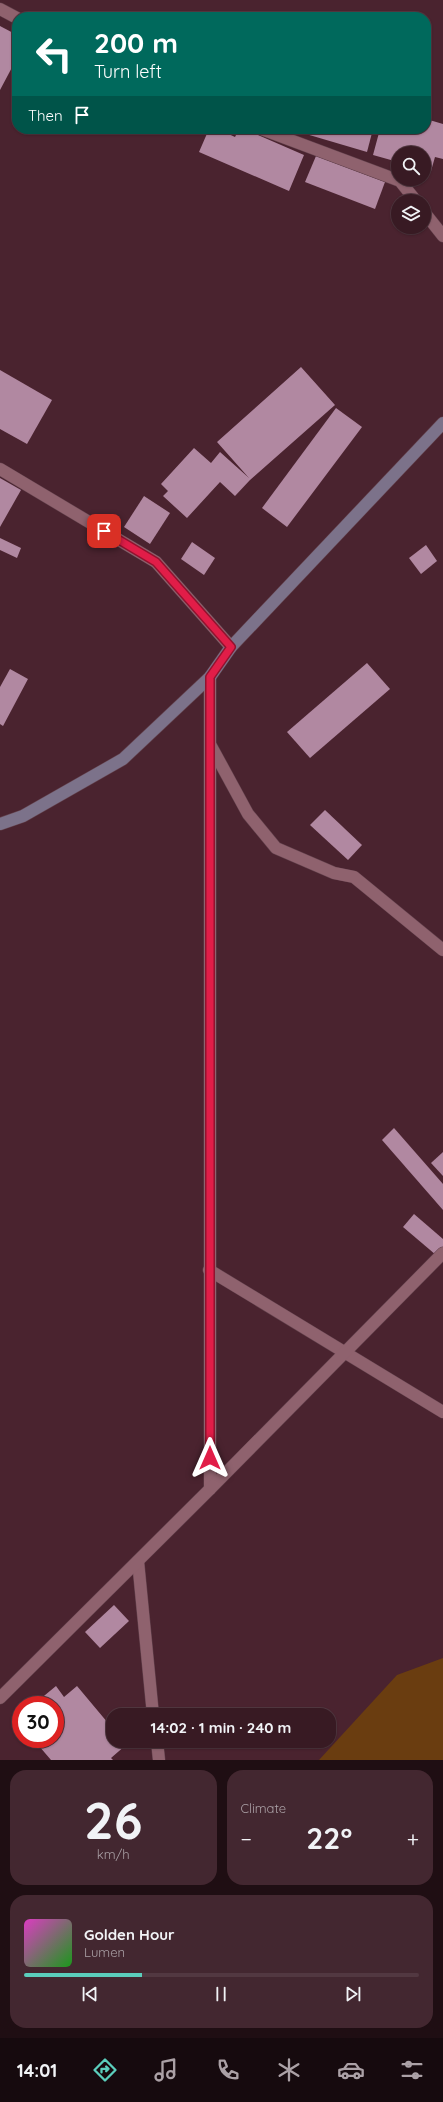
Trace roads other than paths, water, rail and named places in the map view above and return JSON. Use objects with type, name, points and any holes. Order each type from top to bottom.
[{"type":"street","points":[[0,9],[12,15]]},
{"type":"street","points":[[274,134],[400,181],[410,194]]},
{"type":"street","points":[[431,221],[443,236]]},
{"type":"street","points":[[0,824],[23,816],[123,758],[210,677],[231,647],[443,423]]},
{"type":"street","points":[[0,469],[156,562],[231,647]]},
{"type":"street","points":[[210,677],[210,1490]]},
{"type":"street","points":[[210,745],[248,814],[276,848],[334,873],[354,877],[443,950]]},
{"type":"street","points":[[0,1698],[210,1490],[443,1253]]},
{"type":"street","points":[[209,1270],[443,1412]]},
{"type":"street","points":[[138,1561],[153,1708]]},
{"type":"street","points":[[158,1748],[159,1760]]}]
